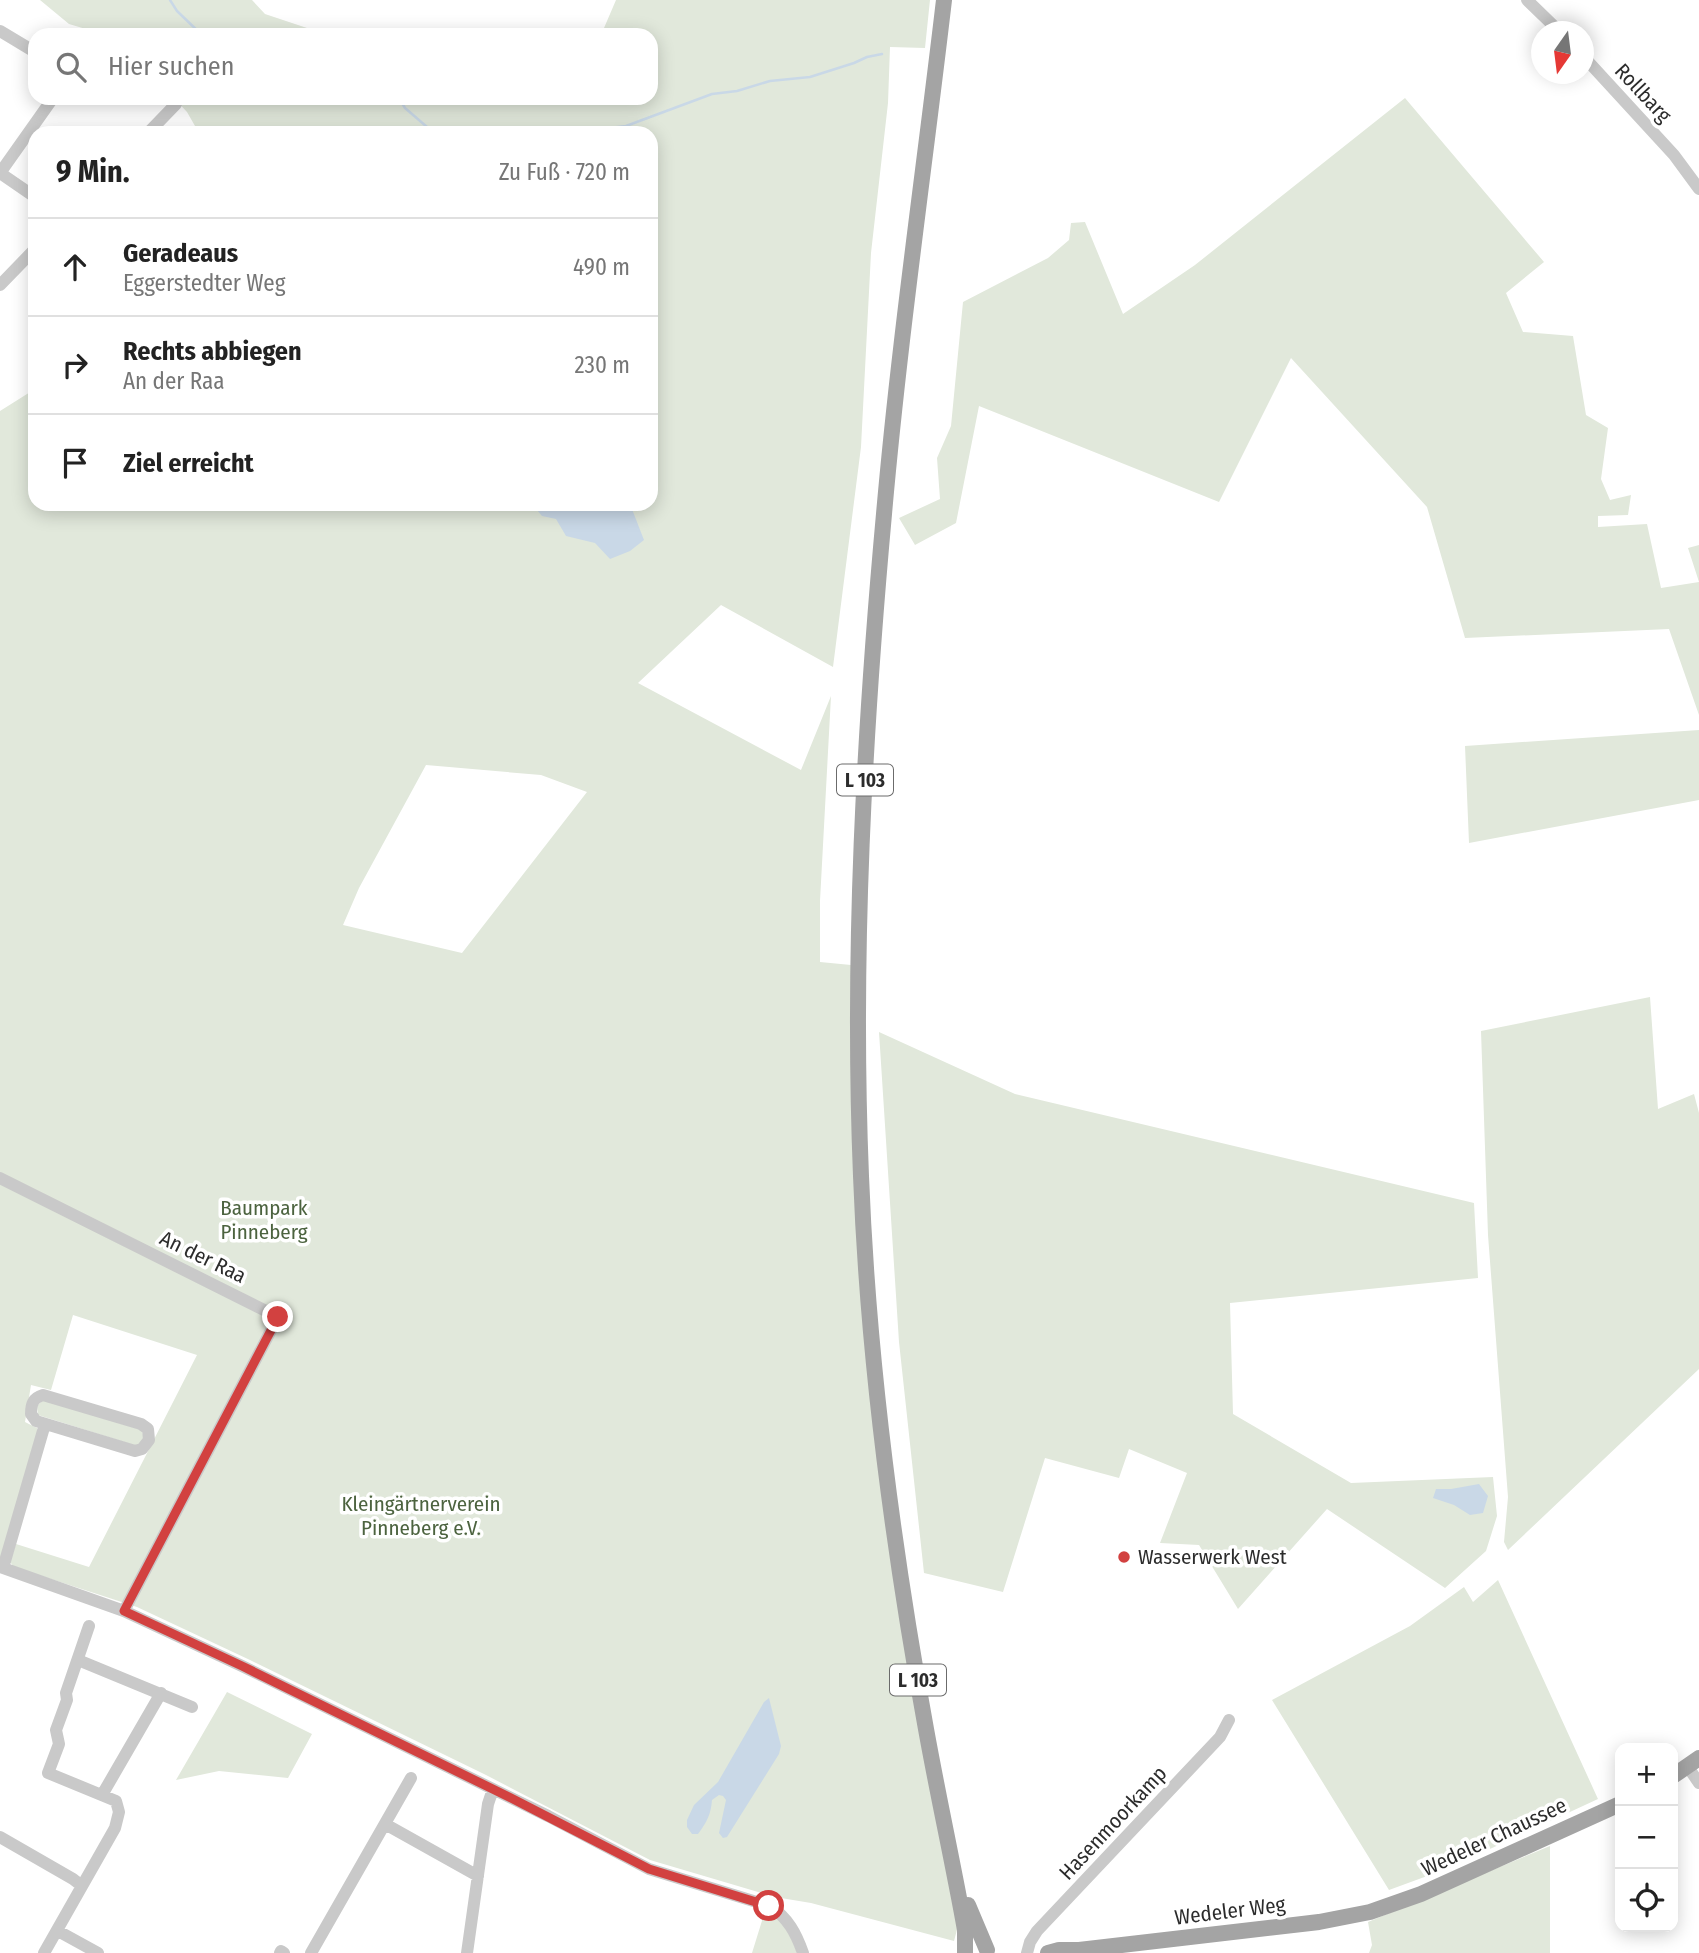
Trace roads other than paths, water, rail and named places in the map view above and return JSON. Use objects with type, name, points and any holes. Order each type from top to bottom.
[{"type":"main road","name":"L 103","points":[[944,0],[910,272],[884,512],[868,730],[859,909],[858,1042],[861,1178],[873,1351],[895,1526],[921,1699],[965,1930],[965,1953]]},
{"type":"main road","points":[[1678,1773],[1694,1763]]},
{"type":"main road","name":"Wedeler Chaussee","points":[[1384,1908],[1421,1894],[1616,1806]]},
{"type":"main road","name":"L 103","points":[[953,1867],[990,1952]]},
{"type":"main road","name":"Wedeler Weg","points":[[1048,1953],[1059,1950],[1076,1952],[1328,1921],[1384,1908]]},
{"type":"main road","points":[[965,1953],[990,1952]]},
{"type":"street","points":[[1527,0],[1549,21]]},
{"type":"street","points":[[0,31],[28,48]]},
{"type":"street","name":"Rollbarg","points":[[1594,68],[1674,155],[1699,189]]},
{"type":"street","points":[[33,126],[48,105]]},
{"type":"street","points":[[155,126],[175,105]]},
{"type":"street","points":[[28,133],[0,173],[28,192]]},
{"type":"street","points":[[0,285],[28,256]]},
{"type":"street","name":"An der Raa","points":[[0,1178],[278,1317],[124,1611]]},
{"type":"street","points":[[43,1395],[141,1424],[148,1429],[149,1440],[142,1449],[135,1451],[45,1424],[36,1421],[31,1414],[31,1404],[36,1397],[43,1395]]},
{"type":"street","points":[[45,1424],[1,1567],[124,1611],[493,1789],[649,1869],[769,1906],[780,1913],[789,1924],[803,1953]]},
{"type":"street","points":[[44,1953],[115,1828],[119,1812],[116,1801],[48,1773],[60,1744],[56,1730],[68,1700],[66,1693],[89,1626]]},
{"type":"street","points":[[78,1660],[192,1707]]},
{"type":"street","points":[[102,1795],[161,1693]]},
{"type":"street","name":"Hasenmoorkamp","points":[[1027,1953],[1037,1931],[1220,1737],[1229,1720]]},
{"type":"street","points":[[1694,1763],[1699,1783]]},
{"type":"street","points":[[311,1953],[411,1778]]},
{"type":"street","points":[[467,1953],[488,1804],[493,1789]]},
{"type":"street","points":[[385,1824],[478,1877]]},
{"type":"street","points":[[0,1837],[73,1878],[82,1886]]},
{"type":"street","points":[[58,1931],[98,1953]]},
{"type":"water","points":[[538,511],[633,511],[644,540],[630,551],[610,559],[595,543],[566,536],[556,519],[542,516]]},
{"type":"water","points":[[1479,1484],[1488,1496],[1483,1513],[1470,1515],[1454,1505],[1433,1498],[1436,1489]]},
{"type":"water","points":[[769,1698],[781,1746],[779,1754],[727,1837],[723,1838],[719,1833],[726,1800],[719,1795],[712,1800],[710,1814],[701,1830],[698,1834],[692,1834],[687,1827],[687,1820],[694,1805],[718,1782],[764,1702]]},
{"type":"waterway","points":[[170,0],[195,28]]},
{"type":"waterway","points":[[626,126],[712,94],[737,91],[770,81],[810,77],[882,54]]},
{"type":"waterway","points":[[403,105],[426,126]]},
{"type":"place","name":"Wasserwerk West","points":[[1124,1557]]},
{"type":"park label","name":"Baumpark Pinneberg","points":[[264,1220]]},
{"type":"park label","name":"Kleingärtnerverein Pinneberg e.V.","points":[[421,1516]]}]
